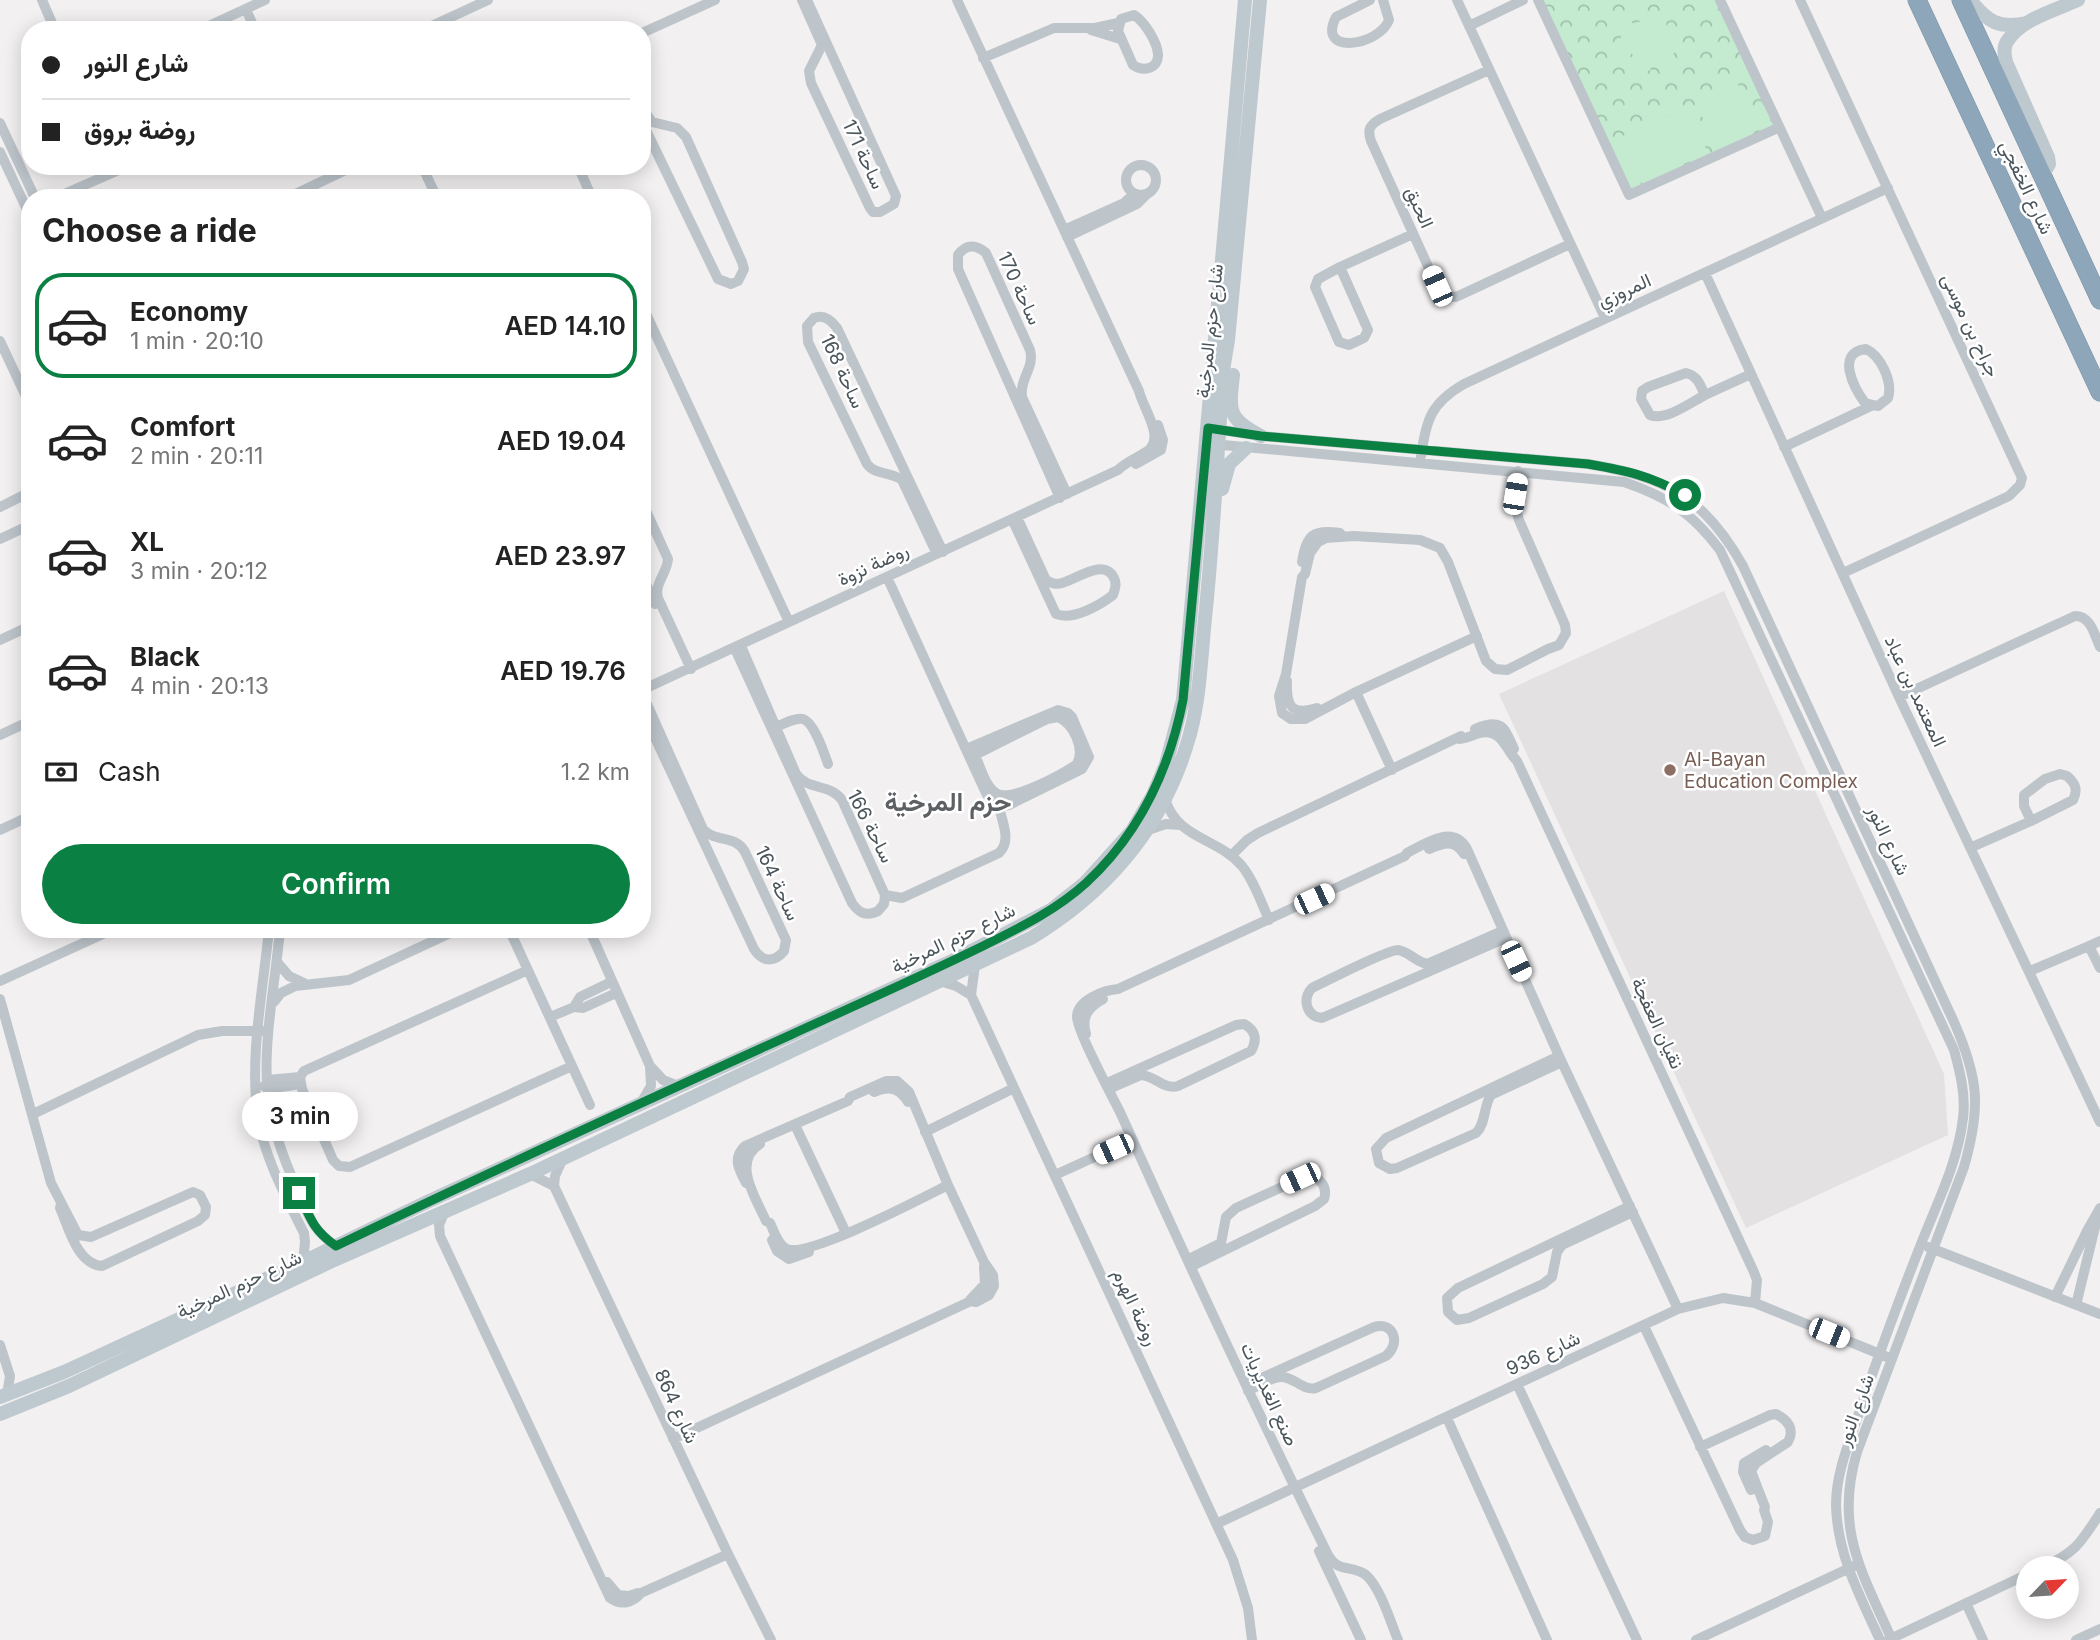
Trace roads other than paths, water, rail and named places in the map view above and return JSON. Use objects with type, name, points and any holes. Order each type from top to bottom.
[{"type":"highway","name":"شارع الخفجي","points":[[1917,0],[2100,392]]},
{"type":"highway","name":"شارع الخفجي","points":[[1961,0],[2100,300]]},
{"type":"street","points":[[42,0],[51,21]]},
{"type":"street","points":[[220,21],[265,0]]},
{"type":"street","points":[[442,21],[488,0]]},
{"type":"street","points":[[651,29],[715,0]]},
{"type":"street","name":"ساحة 171","points":[[805,0],[896,195],[894,204],[880,212],[873,212],[870,208],[811,83],[809,71],[822,45],[805,0]]},
{"type":"street","name":"روضة نزوة","points":[[651,687],[1118,470],[1129,468],[1161,450],[1163,445],[1159,428],[1139,391],[957,0]]},
{"type":"street","name":"شارع حزم المرخية","points":[[1214,429],[1245,0]]},
{"type":"street","name":"شارع حزم المرخية","points":[[4,1396],[64,1372],[303,1262],[1023,926],[1051,910],[1085,883],[1125,840],[1153,795],[1166,764],[1181,710],[1212,444],[1228,340],[1260,0]]},
{"type":"street","points":[[1370,0],[1336,17],[1333,34],[1341,42],[1352,45],[1383,30],[1389,20],[1383,0]]},
{"type":"street","points":[[1457,0],[1605,318]]},
{"type":"street","points":[[1469,26],[1523,0]]},
{"type":"street","points":[[1538,0],[1629,195],[1778,128]]},
{"type":"street","points":[[1720,0],[1822,218]]},
{"type":"street","name":"جراح بن موسى","points":[[1800,0],[2022,478],[2020,485],[2009,496],[1843,573]]},
{"type":"street","points":[[1969,0],[1989,20],[2000,25],[2028,23]]},
{"type":"street","points":[[2042,176],[2049,164],[2048,157],[2006,62],[2004,51],[2007,41],[2028,23],[2078,0]]},
{"type":"street","points":[[246,9],[252,21]]},
{"type":"street","points":[[983,58],[1054,28],[1087,29],[1118,23],[1130,15],[1142,21],[1158,53],[1154,65],[1144,70],[1133,65],[1120,39],[1118,23]]},
{"type":"street","points":[[1087,29],[1120,39]]},
{"type":"street","points":[[814,61],[823,59],[836,64]]},
{"type":"street","name":"الحبق","points":[[1489,70],[1370,126],[1369,135],[1437,286],[1450,297],[1460,296],[1570,244]]},
{"type":"street","points":[[651,120],[680,129],[686,137],[742,262],[744,269],[738,281],[724,283],[718,279],[651,140]]},
{"type":"street","points":[[0,123],[21,168]]},
{"type":"street","points":[[654,146],[657,132],[664,125]]},
{"type":"street","points":[[0,152],[21,195]]},
{"type":"street","points":[[1065,233],[1137,204],[1155,186],[1152,169],[1141,164],[1130,168],[1125,179],[1133,194]]},
{"type":"street","points":[[78,189],[108,175]]},
{"type":"street","points":[[306,189],[336,175]]},
{"type":"street","name":"المروزي","points":[[1419,465],[1427,423],[1433,411],[1451,391],[1888,188]]},
{"type":"street","points":[[1065,233],[1124,203],[1133,194],[1147,194]]},
{"type":"street","points":[[1340,268],[1368,330],[1364,338],[1349,345],[1339,342],[1315,288],[1318,279],[1340,268],[1413,234]]},
{"type":"street","name":"ساحة 170","points":[[968,247],[981,248],[989,260],[1030,350],[1032,361],[1021,387],[1023,397],[1064,496],[958,269],[958,255],[968,247]]},
{"type":"street","name":"المعتمد بن عباد","points":[[1705,273],[1899,697],[2100,1122]]},
{"type":"street","name":"ساحة 168","points":[[826,317],[837,328],[940,553],[899,477],[876,472],[867,464],[808,342],[807,326],[814,318],[826,317]]},
{"type":"street","points":[[651,324],[789,622]]},
{"type":"street","points":[[1228,340],[1234,354],[1231,387],[1233,416],[1241,425],[1261,436]]},
{"type":"street","points":[[1784,447],[1871,406],[1884,403],[1890,391],[1889,384],[1874,353],[1866,349],[1858,350],[1848,362],[1849,371],[1865,404],[1871,406]]},
{"type":"street","points":[[3,353],[21,388]]},
{"type":"street","points":[[1004,370],[1013,374],[1028,372]]},
{"type":"street","points":[[1705,395],[1698,380],[1686,373],[1648,387],[1642,391],[1641,399],[1650,415],[1664,416],[1751,374]]},
{"type":"street","name":"شارع النور","points":[[1214,429],[1261,436],[1588,464],[1627,471],[1654,479],[1685,495],[1710,518],[1731,544],[1965,1047],[1976,1093],[1973,1138],[1964,1167],[1857,1452],[1849,1485],[1850,1532],[1858,1564],[1891,1639]]},
{"type":"street","name":"شارع حزم المرخية","points":[[0,1414],[69,1386],[322,1266],[530,1174],[1031,939],[1061,920],[1101,886],[1148,830],[1180,767],[1191,732],[1200,671],[1213,531],[1212,444]]},
{"type":"street","name":"شارع النور","points":[[1212,444],[1623,482],[1650,491],[1677,505],[1701,525],[1720,550],[1954,1050],[1961,1075],[1964,1115],[1953,1163],[1879,1353],[1843,1458],[1837,1485],[1837,1521],[1848,1569],[1880,1640]]},
{"type":"street","points":[[1213,531],[1225,474],[1233,458],[1246,448]]},
{"type":"street","points":[[886,474],[893,465],[896,454]]},
{"type":"street","points":[[1477,636],[1324,708],[1306,711],[1291,707],[1286,699],[1286,674],[1302,577],[1310,553],[1318,542],[1326,538],[1354,536],[1405,540],[1433,549],[1448,565],[1486,654],[1486,660],[1495,669],[1507,670],[1548,649],[1560,630],[1551,597],[1515,507],[1518,471]]},
{"type":"street","points":[[0,507],[21,496]]},
{"type":"street","points":[[1014,518],[1049,583],[1063,583],[1100,569],[1112,574],[1115,588],[1111,597],[1067,617],[1056,614],[1014,518]]},
{"type":"street","points":[[651,522],[668,559],[657,593],[689,670]]},
{"type":"street","points":[[0,539],[21,529]]},
{"type":"street","points":[[651,576],[665,573]]},
{"type":"street","points":[[738,647],[805,802],[856,909],[869,914],[878,911],[884,904],[885,895],[902,898],[999,853],[1006,840],[999,806],[988,797],[890,576]]},
{"type":"street","points":[[1049,600],[1063,583]]},
{"type":"street","points":[[651,593],[689,670]]},
{"type":"street","points":[[1899,697],[2075,616],[2087,620],[2100,647]]},
{"type":"street","points":[[0,640],[21,630]]},
{"type":"street","name":"ساحة 166","points":[[738,647],[800,779],[833,790],[842,800],[885,895]]},
{"type":"street","points":[[1356,692],[1392,770]]},
{"type":"street","points":[[970,752],[1058,710],[1068,713],[1075,723],[1089,757],[1084,767],[1009,805],[999,806]]},
{"type":"street","name":"ساحة 164","points":[[651,711],[703,829],[708,835],[737,842],[745,852],[786,940],[784,951],[778,957],[768,960],[758,955],[651,729]]},
{"type":"street","points":[[1058,717],[1070,726],[1081,755],[1073,768],[1006,797],[989,786],[970,752],[1046,719],[1058,717]]},
{"type":"street","points":[[776,727],[800,718],[807,720],[812,725],[828,764]]},
{"type":"street","points":[[0,735],[21,725]]},
{"type":"street","name":"نقيان العفجة","points":[[1231,856],[1258,832],[1459,739],[1482,732],[1493,733],[1504,741],[1517,761],[1753,1270],[1757,1280],[1755,1303]]},
{"type":"street","points":[[1972,847],[2031,821],[2073,800],[2076,786],[2067,776],[2053,776],[2028,791],[2023,800],[2031,821]]},
{"type":"street","points":[[805,802],[816,786]]},
{"type":"street","points":[[1165,799],[1171,815],[1180,825],[1231,856],[1249,876],[1269,920]]},
{"type":"street","points":[[0,830],[21,820]]},
{"type":"street","points":[[1148,830],[1166,824],[1180,825]]},
{"type":"street","points":[[709,853],[715,843],[723,838]]},
{"type":"street","name":"صنع الغديريات","points":[[1361,1640],[1190,1263],[1087,1041],[1080,1032],[1076,1018],[1081,1005],[1093,997],[1118,989],[1405,856],[1451,843],[1460,848],[1473,866],[1678,1309]]},
{"type":"street","points":[[1861,852],[1872,845]]},
{"type":"street","points":[[1504,935],[1322,1018],[1309,1012],[1307,994],[1312,988],[1388,953],[1400,951],[1427,964],[1504,935]]},
{"type":"street","points":[[0,981],[94,938]]},
{"type":"street","points":[[269,938],[261,1052],[262,1085],[300,1081]]},
{"type":"street","points":[[280,938],[273,1003],[256,1070],[258,1118],[275,1173],[304,1233],[303,1262]]},
{"type":"street","points":[[273,1003],[288,989],[307,984],[349,981],[439,938]]},
{"type":"street","points":[[513,938],[590,1105]]},
{"type":"street","points":[[590,938],[650,1066],[663,1080],[678,1086]]},
{"type":"street","points":[[2030,971],[2100,941]]},
{"type":"street","points":[[2089,946],[2100,968]]},
{"type":"street","points":[[1409,980],[1413,969],[1411,957]]},
{"type":"street","points":[[277,962],[289,976],[307,984]]},
{"type":"street","points":[[939,981],[956,986],[971,995],[975,965]]},
{"type":"street","points":[[528,970],[304,1071],[300,1081],[333,1160],[339,1166],[347,1168],[572,1066]]},
{"type":"street","points":[[550,1017],[573,1007],[580,998],[611,982]]},
{"type":"street","points":[[573,1007],[583,1008],[616,993]]},
{"type":"street","name":"روضة الهرم","points":[[971,995],[1216,1524],[1242,1585],[1252,1640]]},
{"type":"street","points":[[0,999],[51,1183],[78,1235],[88,1238],[193,1192],[205,1200],[205,1215],[198,1221],[102,1266],[89,1263],[85,1259],[60,1208],[61,1204]]},
{"type":"street","points":[[1244,1024],[1250,1027],[1256,1039],[1251,1051],[1246,1055],[1178,1086],[1170,1087],[1142,1075],[1108,1086],[1158,1058],[1236,1025],[1244,1024]]},
{"type":"street","points":[[33,1114],[198,1035],[222,1031],[264,1035]]},
{"type":"street","points":[[1156,1080],[1158,1058]]},
{"type":"street","points":[[1561,1059],[1494,1093],[1484,1110],[1481,1126],[1475,1133],[1397,1168],[1390,1169],[1379,1163],[1376,1149],[1385,1138],[1561,1059]]},
{"type":"street","points":[[640,1103],[652,1086],[650,1066]]},
{"type":"street","points":[[673,1439],[971,1301],[985,1283],[984,1262],[906,1087],[891,1080],[871,1087],[848,1101],[773,1135],[748,1155],[745,1166],[749,1184],[766,1221],[768,1232],[782,1256],[789,1259],[818,1248],[819,1245],[948,1185]]},
{"type":"street","points":[[267,1085],[276,1136],[289,1171],[314,1227],[321,1236],[336,1246]]},
{"type":"street","points":[[925,1132],[1014,1088]]},
{"type":"street","points":[[1467,1099],[1484,1110]]},
{"type":"street","points":[[795,1125],[846,1233]]},
{"type":"street","points":[[1055,1175],[1132,1140]]},
{"type":"street","points":[[530,1174],[554,1186],[555,1176],[563,1158]]},
{"type":"street","points":[[1308,1175],[1320,1179],[1326,1194],[1320,1204],[1245,1241],[1190,1263],[1218,1245],[1222,1240],[1226,1217],[1236,1208],[1308,1175]]},
{"type":"street","name":"شارع 864","points":[[554,1186],[771,1640]]},
{"type":"street","points":[[1631,1209],[1562,1245],[1557,1252],[1552,1277],[1543,1284],[1469,1318],[1457,1320],[1452,1317],[1446,1304],[1451,1292],[1631,1209]]},
{"type":"street","points":[[2055,1297],[2099,1212]]},
{"type":"street","points":[[2076,1305],[2099,1212]]},
{"type":"street","points":[[444,1213],[439,1225],[440,1236],[595,1565],[614,1592],[624,1596],[641,1593],[728,1554]]},
{"type":"street","points":[[416,1224],[440,1236]]},
{"type":"street","points":[[1224,1228],[1233,1237],[1245,1241]]},
{"type":"street","points":[[85,1259],[88,1238]]},
{"type":"street","points":[[1921,1244],[2100,1314]]},
{"type":"street","points":[[1535,1251],[1544,1253],[1555,1261]]},
{"type":"street","name":"شارع 936","points":[[1216,1524],[1678,1309],[1723,1298],[1755,1303],[1892,1359]]},
{"type":"street","points":[[1380,1325],[1392,1331],[1395,1338],[1393,1349],[1386,1356],[1316,1388],[1308,1389],[1294,1381],[1278,1377],[1247,1388],[1298,1361],[1380,1325]]},
{"type":"street","points":[[1644,1326],[1700,1447],[1745,1537],[1753,1540],[1765,1536],[1768,1522],[1742,1467],[1752,1457],[1788,1442],[1791,1428],[1788,1421],[1776,1414],[1700,1447]]},
{"type":"street","points":[[0,1345],[10,1376],[4,1396]]},
{"type":"street","points":[[1294,1381],[1298,1361]]},
{"type":"street","points":[[1517,1384],[1637,1640]]},
{"type":"street","points":[[1447,1418],[1547,1640]]},
{"type":"street","name":"صنع الغديريات","points":[[1293,1490],[1331,1561],[1342,1568],[1364,1574],[1370,1580],[1398,1640]]},
{"type":"street","points":[[2063,1556],[2076,1549],[2100,1513]]},
{"type":"street","points":[[1696,1640],[1858,1564]]},
{"type":"street","points":[[1338,1591],[1349,1570]]},
{"type":"street","points":[[1891,1639],[2016,1580]]},
{"type":"street","points":[[1966,1604],[1983,1640]]},
{"type":"street","points":[[2076,1640],[2100,1629]]},
{"type":"place","name":"Al-Bayan Education Complex","points":[[1670,770]]},
{"type":"district","name":"حزم المرخية","points":[[948,802]]}]
